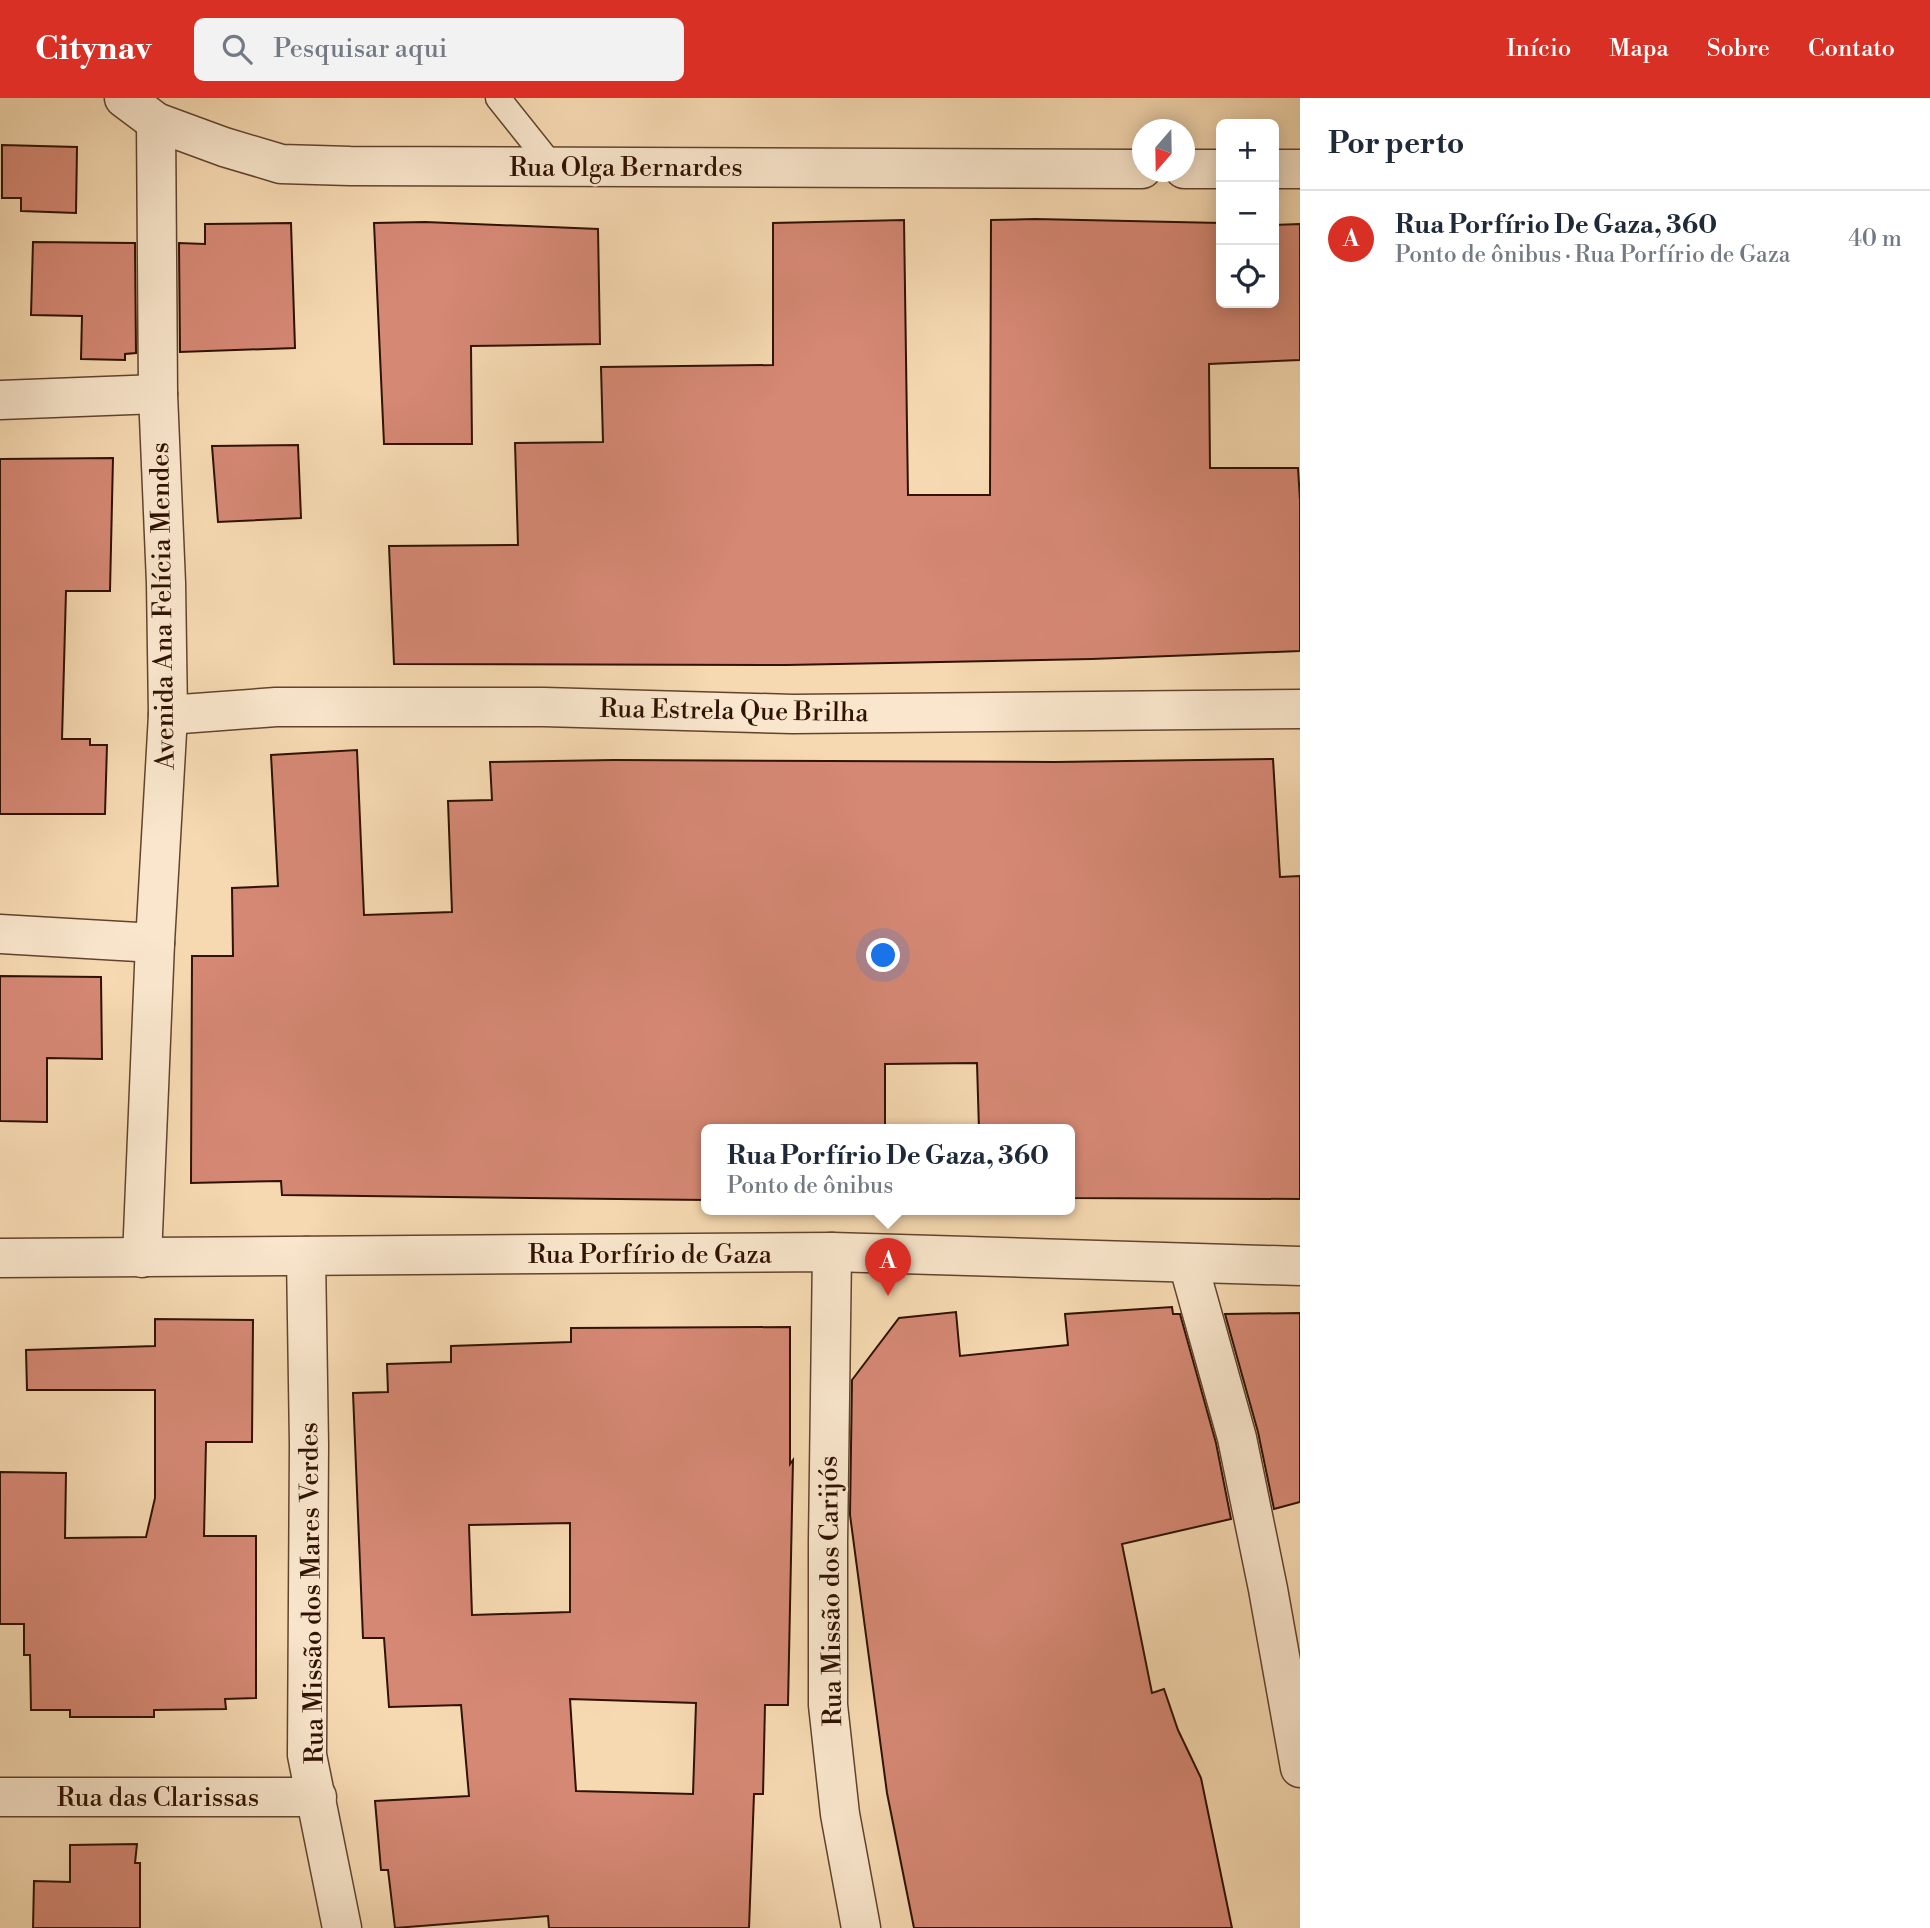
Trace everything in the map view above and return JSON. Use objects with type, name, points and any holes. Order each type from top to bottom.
[{"type":"street","name":"Rua Olga Bernardes","points":[[124,98],[156,122],[281,164],[1132,169]]},
{"type":"street","name":"Avenida Ana Felícia Mendes","points":[[142,1258],[168,715],[166,583],[158,394],[156,122]]},
{"type":"street","points":[[1195,169],[1216,169]]},
{"type":"street","points":[[1279,169],[1300,169]]},
{"type":"street","points":[[0,400],[158,394]]},
{"type":"street","name":"Rua Estrela Que Brilha","points":[[168,715],[290,707],[544,707],[793,714],[1300,709]]},
{"type":"street","points":[[0,934],[155,943]]},
{"type":"street","name":"Rua Porfírio de Gaza","points":[[0,1258],[832,1252],[1300,1266]]},
{"type":"street","name":"Rua Missão dos Carijós","points":[[832,1252],[828,1705],[840,1814],[862,1928]]},
{"type":"street","name":"Rua Missão dos Mares Verdes","points":[[306,1256],[309,1446],[307,1755],[342,1928]]},
{"type":"street","points":[[1188,1263],[1237,1438],[1268,1589],[1300,1768]]},
{"type":"street","name":"Rua das Clarissas","points":[[0,1797],[317,1797]]},
{"type":"lane","points":[[498,98],[553,167]]},
{"type":"building","points":[[2,145],[77,147],[76,213],[21,211],[21,198],[2,198]]},
{"type":"building","points":[[904,220],[908,495],[990,495],[991,220],[1216,223],[1216,308],[1279,308],[1279,225],[1300,224],[1300,360],[1209,364],[1210,468],[1298,468],[1300,651],[1092,659],[786,665],[394,664],[389,546],[518,545],[515,443],[603,442],[601,367],[773,365],[773,223]]},
{"type":"building","points":[[425,222],[598,229],[600,344],[471,346],[472,444],[384,444],[374,223]]},
{"type":"building","points":[[291,223],[295,348],[180,352],[179,243],[205,244],[205,224]]},
{"type":"building","points":[[33,242],[135,243],[136,353],[125,354],[125,360],[81,359],[82,316],[31,315]]},
{"type":"building","points":[[298,445],[301,518],[218,522],[212,446]]},
{"type":"building","points":[[113,458],[110,591],[66,591],[62,739],[90,739],[90,745],[107,745],[105,814],[0,814],[0,459]]},
{"type":"building","points":[[357,750],[364,915],[452,912],[448,801],[492,800],[490,762],[1055,762],[1273,759],[1280,877],[1300,876],[1300,1199],[1075,1198],[1075,1124],[979,1124],[977,1063],[885,1064],[885,1124],[701,1124],[701,1200],[282,1195],[281,1181],[191,1183],[192,956],[233,956],[232,888],[278,886],[271,755]]},
{"type":"building","points":[[0,976],[101,977],[102,1059],[47,1058],[47,1122],[0,1121]]},
{"type":"building","points":[[1172,1307],[1173,1314],[1180,1314],[1216,1443],[1231,1519],[1122,1544],[1152,1693],[1164,1689],[1178,1730],[1201,1778],[1232,1928],[914,1928],[887,1793],[850,1515],[852,1380],[899,1318],[956,1312],[960,1356],[1068,1345],[1065,1314]]},
{"type":"building","points":[[1300,1313],[1300,1502],[1274,1509],[1258,1432],[1225,1314]]},
{"type":"building","points":[[155,1319],[253,1320],[252,1442],[206,1442],[204,1536],[256,1536],[256,1698],[225,1699],[226,1709],[154,1710],[154,1717],[70,1717],[70,1710],[31,1710],[30,1655],[24,1655],[24,1624],[0,1624],[0,1472],[66,1473],[65,1538],[146,1537],[155,1498],[155,1390],[27,1390],[26,1350],[155,1346]]},
{"type":"building","points":[[790,1327],[790,1464],[793,1460],[788,1705],[765,1705],[763,1794],[754,1794],[749,1928],[549,1928],[548,1916],[395,1928],[388,1870],[381,1870],[375,1801],[469,1796],[461,1705],[389,1707],[384,1638],[363,1638],[353,1393],[388,1392],[387,1364],[451,1362],[451,1346],[571,1342],[571,1328]],"holes":[[[570,1523],[570,1612],[472,1615],[469,1525]],[[570,1699],[696,1703],[693,1794],[576,1791]]]},
{"type":"building","points":[[137,1844],[135,1863],[140,1863],[140,1928],[33,1928],[34,1881],[70,1882],[70,1845]]},
{"type":"place","name":"Rua Porfírio De Gaza, 360","points":[[888,1296]]}]
